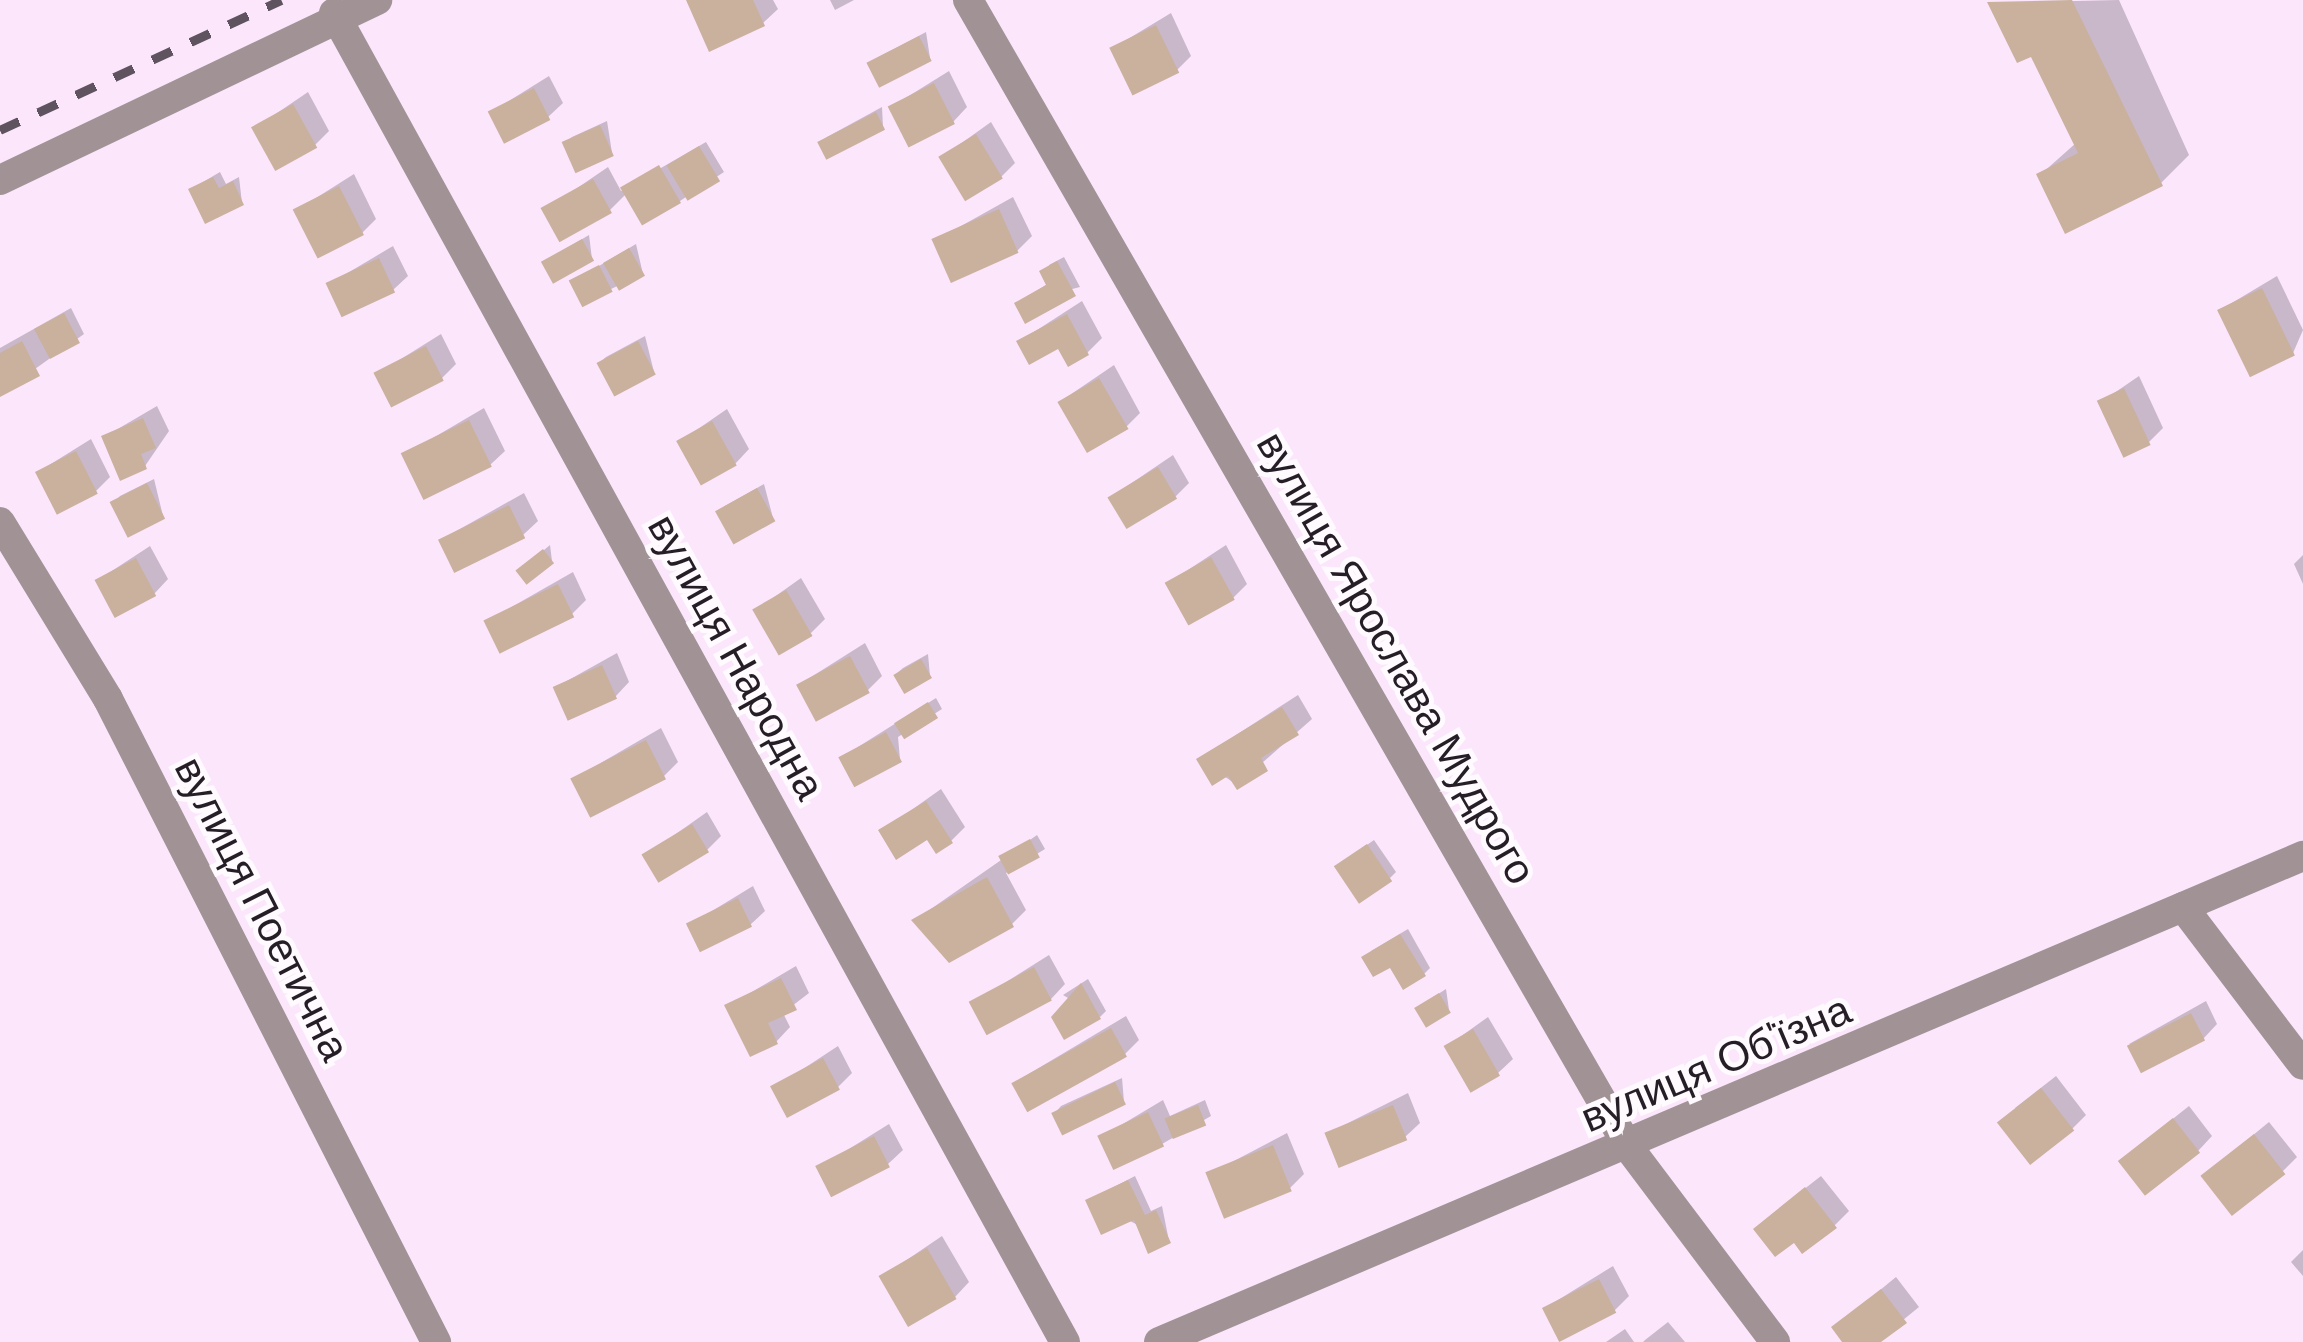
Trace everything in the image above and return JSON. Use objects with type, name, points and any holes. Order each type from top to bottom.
[{"type":"street","points":[[0,180],[334,14],[377,0]]},
{"type":"street","name":"вулиця Ярослава Мудрого","points":[[968,0],[1629,1148],[1775,1342]]},
{"type":"street","name":"вулиця Народна","points":[[334,14],[1065,1342]]},
{"type":"street","name":"вулиця Поетична","points":[[0,522],[108,698],[436,1342]]},
{"type":"street","name":"вулиця Об'їзна","points":[[1159,1342],[1629,1148],[2303,856]]},
{"type":"street","points":[[2183,907],[2303,1065]]},
{"type":"building","points":[[686,0],[753,0],[765,26],[709,52]]},
{"type":"building","points":[[2072,0],[2163,186],[2065,234],[2036,174],[2078,153],[2031,57],[2017,63],[1987,2]]},
{"type":"building","points":[[1156,25],[1179,73],[1132,95],[1109,48]]},
{"type":"building","points":[[919,36],[932,61],[879,88],[866,63]]},
{"type":"building","points":[[934,83],[955,124],[909,148],[888,107]]},
{"type":"building","points":[[534,88],[550,120],[504,144],[488,112]]},
{"type":"building","points":[[293,104],[317,148],[275,171],[251,127]]},
{"type":"building","points":[[876,112],[885,130],[826,160],[817,142]]},
{"type":"building","points":[[600,125],[614,156],[575,173],[562,142]]},
{"type":"building","points":[[976,134],[1003,179],[965,201],[938,157]]},
{"type":"building","points":[[699,146],[720,181],[688,201],[666,166]]},
{"type":"building","points":[[659,165],[681,203],[642,226],[620,188]]},
{"type":"building","points":[[213,177],[219,188],[233,181],[244,205],[205,224],[188,189]]},
{"type":"building","points":[[593,179],[612,213],[559,242],[541,208]]},
{"type":"building","points":[[339,186],[364,235],[318,259],[293,210]]},
{"type":"building","points":[[999,209],[1019,253],[951,283],[931,239]]},
{"type":"building","points":[[582,239],[594,261],[553,284],[541,262]]},
{"type":"building","points":[[629,248],[645,276],[619,291],[603,263]]},
{"type":"building","points":[[379,258],[395,292],[342,317],[326,283]]},
{"type":"building","points":[[1057,261],[1076,296],[1025,324],[1014,303],[1046,285],[1039,271]]},
{"type":"building","points":[[599,265],[613,292],[582,307],[569,280]]},
{"type":"building","points":[[2262,288],[2295,355],[2250,377],[2217,310]]},
{"type":"building","points":[[64,313],[80,343],[50,359],[34,329]]},
{"type":"building","points":[[1067,314],[1089,355],[1068,367],[1058,349],[1029,365],[1016,341]]},
{"type":"building","points":[[22,341],[40,376],[0,397],[0,353]]},
{"type":"building","points":[[638,341],[656,375],[614,397],[597,363]]},
{"type":"building","points":[[426,346],[444,381],[391,408],[373,373]]},
{"type":"building","points":[[1099,378],[1128,429],[1087,453],[1057,402]]},
{"type":"building","points":[[2124,388],[2151,445],[2123,458],[2097,401]]},
{"type":"building","points":[[143,418],[156,448],[141,454],[147,469],[120,481],[101,436]]},
{"type":"building","points":[[469,420],[492,467],[423,500],[401,453]]},
{"type":"building","points":[[712,421],[737,466],[701,485],[676,441]]},
{"type":"building","points":[[76,451],[98,494],[57,515],[35,472]]},
{"type":"building","points":[[1158,467],[1177,499],[1126,529],[1107,497]]},
{"type":"building","points":[[147,483],[165,519],[128,538],[110,502]]},
{"type":"building","points":[[757,488],[775,521],[733,545],[715,511]]},
{"type":"building","points":[[509,505],[525,538],[454,573],[438,540]]},
{"type":"building","points":[[543,549],[554,563],[527,585],[515,571]]},
{"type":"building","points":[[1211,557],[1235,600],[1188,626],[1165,583]]},
{"type":"building","points":[[136,558],[156,596],[115,618],[95,580]]},
{"type":"building","points":[[558,584],[574,617],[500,654],[483,620]]},
{"type":"building","points":[[786,590],[812,636],[779,655],[752,610]]},
{"type":"building","points":[[850,656],[870,693],[816,722],[796,685]]},
{"type":"building","points":[[921,659],[932,678],[904,694],[893,675]]},
{"type":"building","points":[[602,665],[617,699],[568,721],[553,687]]},
{"type":"building","points":[[928,702],[938,718],[904,739],[894,723]]},
{"type":"building","points":[[1282,707],[1299,735],[1261,758],[1268,771],[1237,790],[1228,776],[1212,786],[1196,759]]},
{"type":"building","points":[[886,732],[902,762],[854,787],[838,757]]},
{"type":"building","points":[[646,740],[666,779],[590,818],[570,779]]},
{"type":"building","points":[[926,801],[953,843],[936,854],[927,840],[896,860],[878,830]]},
{"type":"building","points":[[692,824],[709,852],[658,883],[641,854]]},
{"type":"building","points":[[1030,839],[1040,858],[1008,874],[998,856]]},
{"type":"building","points":[[1367,844],[1392,881],[1359,904],[1334,866]]},
{"type":"building","points":[[987,877],[1014,927],[949,963],[911,920]]},
{"type":"building","points":[[738,898],[752,927],[700,952],[686,923]]},
{"type":"building","points":[[1400,934],[1426,976],[1403,990],[1390,968],[1373,977],[1361,957]]},
{"type":"building","points":[[1034,967],[1052,1001],[987,1035],[969,1002]]},
{"type":"building","points":[[781,978],[797,1010],[768,1023],[778,1044],[750,1057],[724,1005]]},
{"type":"building","points":[[1081,983],[1101,1019],[1064,1040],[1051,1017]]},
{"type":"building","points":[[1439,993],[1451,1013],[1426,1028],[1414,1008]]},
{"type":"building","points":[[2191,1013],[2205,1041],[2141,1073],[2127,1046]]},
{"type":"building","points":[[1111,1028],[1127,1057],[1027,1112],[1011,1083]]},
{"type":"building","points":[[1473,1029],[1500,1076],[1471,1093],[1444,1046]]},
{"type":"building","points":[[823,1058],[840,1090],[787,1118],[770,1086]]},
{"type":"building","points":[[1115,1082],[1126,1104],[1062,1136],[1051,1113]]},
{"type":"building","points":[[2041,1088],[2074,1131],[2030,1165],[1997,1122]]},
{"type":"building","points":[[1198,1105],[1206,1125],[1173,1139],[1165,1118]]},
{"type":"building","points":[[1393,1105],[1407,1140],[1339,1168],[1324,1133]]},
{"type":"building","points":[[1148,1112],[1164,1146],[1113,1170],[1097,1136]]},
{"type":"building","points":[[2173,1118],[2200,1153],[2145,1196],[2118,1161]]},
{"type":"building","points":[[2254,1134],[2285,1174],[2232,1216],[2200,1176]]},
{"type":"building","points":[[874,1136],[890,1167],[831,1197],[815,1166]]},
{"type":"building","points":[[1273,1145],[1292,1191],[1224,1219],[1205,1172]]},
{"type":"building","points":[[1128,1180],[1145,1215],[1156,1210],[1171,1243],[1148,1254],[1134,1220],[1101,1235],[1085,1200]]},
{"type":"building","points":[[1805,1187],[1837,1228],[1802,1254],[1794,1243],[1775,1257],[1753,1229]]},
{"type":"building","points":[[927,1248],[957,1299],[908,1327],[879,1276]]},
{"type":"building","points":[[1599,1279],[1616,1313],[1559,1342],[1542,1308]]},
{"type":"building","points":[[1881,1289],[1907,1323],[1881,1342],[1842,1342],[1831,1327]]},
{"type":"railway","points":[[0,130],[281,0]]}]
